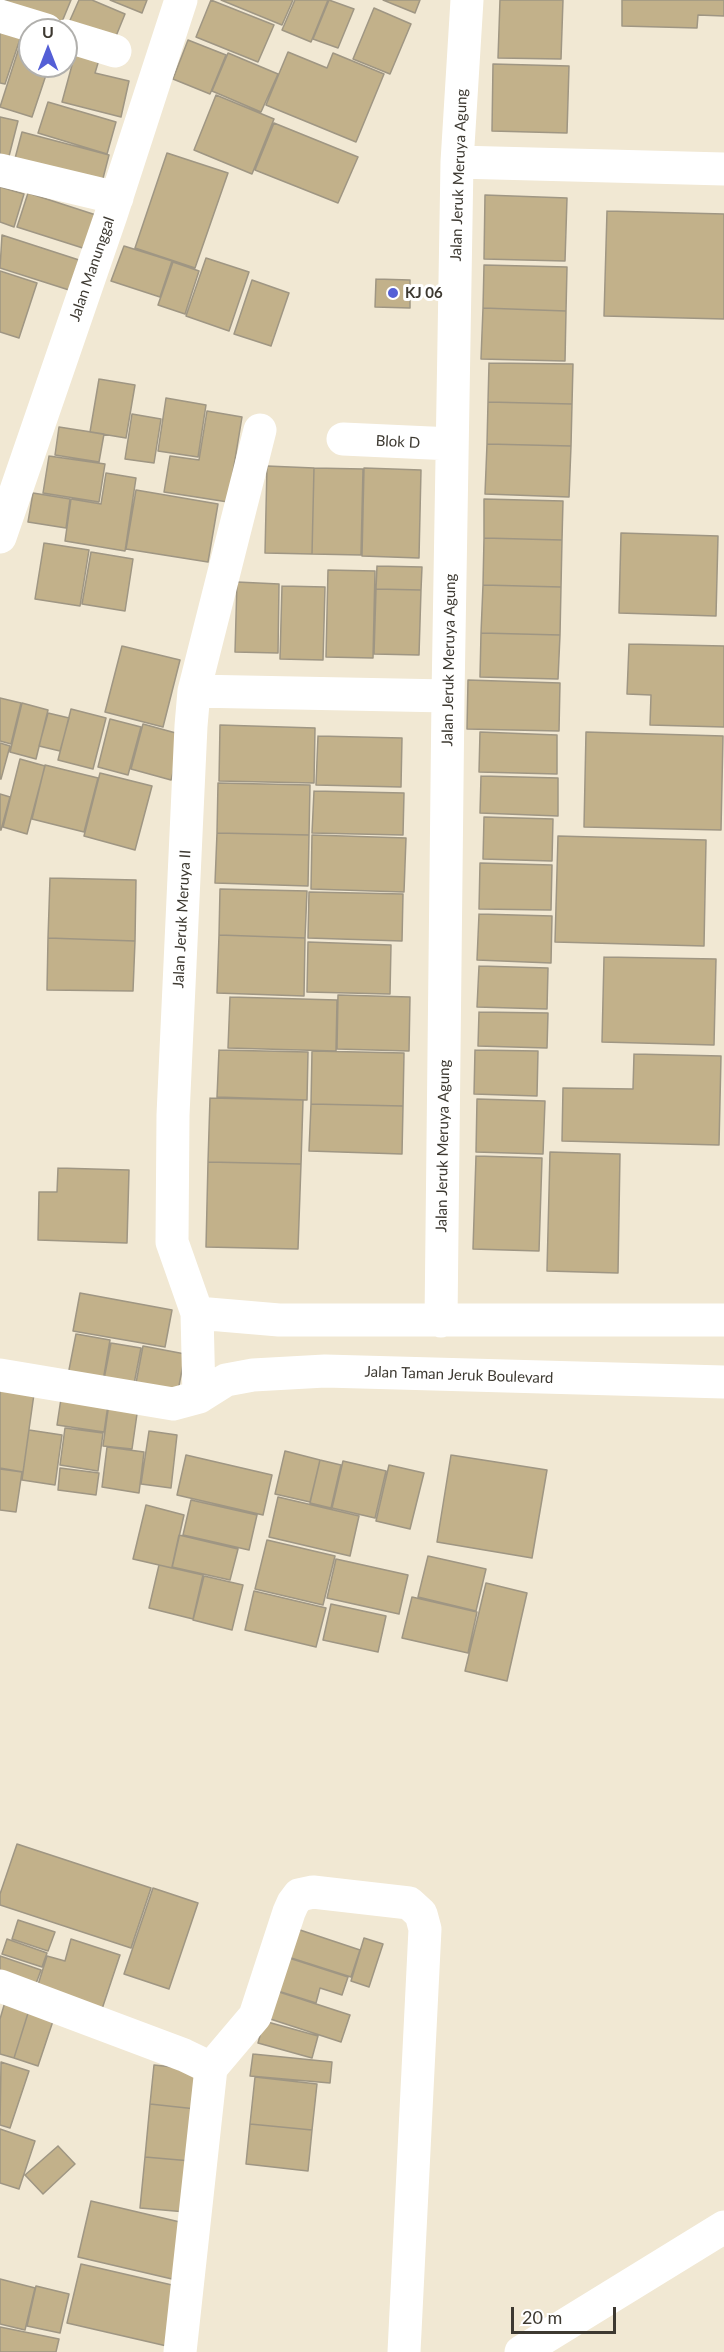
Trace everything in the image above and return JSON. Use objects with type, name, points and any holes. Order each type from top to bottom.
[{"type":"street","name":"Jalan Manunggal","points":[[0,537],[117,198],[181,0]]},
{"type":"street","name":"Jalan Jeruk Meruya Agung","points":[[441,1321],[457,162],[467,0]]},
{"type":"street","points":[[0,16],[18,21]]},
{"type":"street","points":[[78,40],[116,51]]},
{"type":"street","points":[[457,162],[724,169]]},
{"type":"street","points":[[0,170],[117,198]]},
{"type":"street","name":"Jalan Jeruk Meruya II","points":[[199,1396],[196,1313],[172,1242],[173,1115],[190,738],[194,691],[260,430]]},
{"type":"street","name":"Blok D","points":[[343,439],[453,444]]},
{"type":"street","points":[[194,691],[448,696]]},
{"type":"street","points":[[196,1313],[279,1320],[724,1320]]},
{"type":"street","name":"Jalan Taman Jeruk Boulevard","points":[[0,1375],[173,1404],[199,1396],[225,1380],[253,1374],[325,1371],[724,1382]]},
{"type":"street","points":[[180,2352],[211,2068],[255,2016],[293,1903],[299,1895],[313,1892],[409,1903],[421,1914],[425,1929],[404,2352]]},
{"type":"street","points":[[0,1986],[184,2055],[211,2068]]},
{"type":"street","points":[[521,2352],[724,2227]]},
{"type":"building","points":[[0,0],[71,0],[64,18],[32,18],[0,5]]},
{"type":"building","points":[[79,0],[92,0],[125,14],[112,46],[78,32],[78,18],[71,18]]},
{"type":"building","points":[[110,0],[147,0],[142,13]]},
{"type":"building","points":[[211,0],[274,25],[258,62],[196,37]]},
{"type":"building","points":[[221,0],[293,0],[282,25]]},
{"type":"building","points":[[295,0],[328,0],[311,42],[282,30]]},
{"type":"building","points":[[329,0],[354,9],[338,48],[313,39]]},
{"type":"building","points":[[383,0],[420,0],[415,13]]},
{"type":"building","points":[[500,0],[563,0],[561,59],[498,58]]},
{"type":"building","points":[[622,0],[724,0],[724,16],[698,15],[697,28],[622,26]]},
{"type":"building","points":[[374,8],[411,24],[390,74],[353,59]]},
{"type":"building","points":[[0,22],[18,28],[18,45],[5,84],[0,83]]},
{"type":"building","points":[[188,40],[226,55],[210,94],[173,79]]},
{"type":"building","points":[[78,43],[102,50],[95,73],[129,81],[121,117],[62,102],[69,78],[78,78]]},
{"type":"building","points":[[18,51],[18,78],[45,78],[32,117],[0,107]]},
{"type":"building","points":[[288,52],[327,68],[333,53],[384,74],[356,142],[266,105]]},
{"type":"building","points":[[228,53],[278,74],[261,112],[212,91]]},
{"type":"building","points":[[493,64],[569,66],[567,133],[492,131]]},
{"type":"building","points":[[216,95],[274,119],[252,174],[194,150]]},
{"type":"building","points":[[48,102],[116,122],[107,154],[38,133]]},
{"type":"building","points":[[0,117],[18,121],[7,164],[0,162]]},
{"type":"building","points":[[274,123],[358,157],[338,203],[255,170]]},
{"type":"building","points":[[22,132],[109,155],[100,190],[13,166]]},
{"type":"building","points":[[167,153],[228,173],[195,268],[135,248]]},
{"type":"building","points":[[0,187],[24,194],[14,227],[0,222]]},
{"type":"building","points":[[28,193],[99,216],[89,250],[17,227]]},
{"type":"building","points":[[485,195],[567,198],[565,261],[484,259]]},
{"type":"building","points":[[607,211],[724,214],[724,319],[604,316]]},
{"type":"building","points":[[2,235],[79,260],[69,290],[0,268]]},
{"type":"building","points":[[124,246],[172,261],[160,297],[111,281]]},
{"type":"building","points":[[206,258],[249,272],[229,331],[186,316]]},
{"type":"building","points":[[173,262],[199,271],[185,314],[158,305]]},
{"type":"building","points":[[484,265],[567,267],[566,311],[483,308]]},
{"type":"building","points":[[0,271],[37,283],[19,338],[0,332]]},
{"type":"building","name":"KJ 06","points":[[376,279],[410,280],[410,308],[375,307]]},
{"type":"building","points":[[252,280],[289,293],[271,346],[234,334]]},
{"type":"building","points":[[483,308],[566,311],[565,361],[481,359]]},
{"type":"building","points":[[489,363],[573,364],[572,404],[488,402]]},
{"type":"building","points":[[99,379],[135,385],[126,438],[90,432]]},
{"type":"building","points":[[166,398],[206,405],[198,457],[158,451]]},
{"type":"building","points":[[488,402],[572,404],[571,446],[487,444]]},
{"type":"building","points":[[207,411],[242,417],[228,502],[164,492],[170,456],[199,460]]},
{"type":"building","points":[[132,414],[161,419],[154,463],[125,459]]},
{"type":"building","points":[[59,427],[104,434],[99,462],[55,455]]},
{"type":"building","points":[[487,444],[571,446],[569,497],[485,494]]},
{"type":"building","points":[[49,456],[105,464],[99,502],[43,493]]},
{"type":"building","points":[[267,466],[314,468],[312,554],[265,553]]},
{"type":"building","points":[[314,468],[363,469],[361,555],[312,554]]},
{"type":"building","points":[[364,468],[421,470],[419,558],[362,556]]},
{"type":"building","points":[[106,473],[136,478],[125,551],[65,541],[71,499],[101,504]]},
{"type":"building","points":[[136,490],[218,504],[208,562],[126,549]]},
{"type":"building","points":[[33,493],[70,499],[66,528],[28,522]]},
{"type":"building","points":[[484,499],[563,501],[562,540],[484,538]]},
{"type":"building","points":[[621,533],[718,536],[716,616],[619,613]]},
{"type":"building","points":[[484,538],[562,540],[561,587],[483,585]]},
{"type":"building","points":[[44,543],[89,550],[80,606],[35,599]]},
{"type":"building","points":[[91,552],[133,559],[125,611],[82,604]]},
{"type":"building","points":[[377,566],[422,567],[421,590],[376,589]]},
{"type":"building","points":[[328,570],[375,571],[373,658],[326,657]]},
{"type":"building","points":[[237,582],[279,584],[278,653],[235,652]]},
{"type":"building","points":[[483,585],[561,587],[560,635],[481,633]]},
{"type":"building","points":[[282,586],[325,587],[323,660],[280,659]]},
{"type":"building","points":[[376,589],[421,590],[419,655],[374,654]]},
{"type":"building","points":[[481,633],[560,635],[558,679],[480,677]]},
{"type":"building","points":[[629,644],[724,646],[724,727],[650,725],[651,695],[627,694]]},
{"type":"building","points":[[122,646],[180,660],[163,727],[105,712]]},
{"type":"building","points":[[468,680],[560,683],[559,731],[467,729]]},
{"type":"building","points":[[0,698],[21,703],[11,744],[0,741]]},
{"type":"building","points":[[22,703],[48,710],[36,759],[10,752]]},
{"type":"building","points":[[71,709],[106,718],[93,769],[58,760]]},
{"type":"building","points":[[48,713],[69,718],[60,751],[39,746]]},
{"type":"building","points":[[110,719],[141,727],[128,775],[98,767]]},
{"type":"building","points":[[143,724],[183,735],[171,780],[131,769]]},
{"type":"building","points":[[220,725],[315,728],[314,783],[219,781]]},
{"type":"building","points":[[480,732],[557,735],[557,774],[479,772]]},
{"type":"building","points":[[586,732],[723,736],[721,830],[584,827]]},
{"type":"building","points":[[318,736],[402,738],[401,787],[316,785]]},
{"type":"building","points":[[0,743],[10,746],[1,779],[0,779]]},
{"type":"building","points":[[20,759],[45,766],[27,834],[3,827]]},
{"type":"building","points":[[45,765],[98,778],[84,832],[32,819]]},
{"type":"building","points":[[100,773],[152,786],[135,850],[84,836]]},
{"type":"building","points":[[481,776],[558,778],[558,816],[480,813]]},
{"type":"building","points":[[218,783],[310,785],[309,835],[217,833]]},
{"type":"building","points":[[314,791],[404,793],[403,835],[312,833]]},
{"type":"building","points":[[0,794],[10,797],[1,830],[0,830]]},
{"type":"building","points":[[484,817],[553,819],[552,861],[483,859]]},
{"type":"building","points":[[217,833],[309,835],[308,886],[215,883]]},
{"type":"building","points":[[312,835],[406,838],[404,892],[311,889]]},
{"type":"building","points":[[558,836],[706,840],[704,946],[555,942]]},
{"type":"building","points":[[480,863],[552,865],[551,910],[479,909]]},
{"type":"building","points":[[50,878],[136,880],[135,941],[48,938]]},
{"type":"building","points":[[220,889],[307,891],[305,938],[219,935]]},
{"type":"building","points":[[309,892],[403,894],[402,941],[308,938]]},
{"type":"building","points":[[479,914],[552,916],[551,963],[477,960]]},
{"type":"building","points":[[219,935],[305,938],[304,996],[217,993]]},
{"type":"building","points":[[48,938],[135,941],[133,991],[47,990]]},
{"type":"building","points":[[308,942],[391,945],[390,994],[307,992]]},
{"type":"building","points":[[604,957],[716,959],[714,1045],[602,1042]]},
{"type":"building","points":[[479,966],[548,968],[547,1009],[477,1007]]},
{"type":"building","points":[[338,995],[410,997],[409,1051],[337,1049]]},
{"type":"building","points":[[230,997],[337,1000],[336,1051],[228,1048]]},
{"type":"building","points":[[479,1012],[548,1013],[547,1048],[478,1046]]},
{"type":"building","points":[[219,1050],[308,1052],[307,1100],[217,1097]]},
{"type":"building","points":[[475,1050],[538,1051],[537,1096],[474,1094]]},
{"type":"building","points":[[312,1051],[404,1053],[403,1106],[311,1104]]},
{"type":"building","points":[[634,1054],[721,1056],[719,1145],[562,1141],[563,1088],[633,1089]]},
{"type":"building","points":[[210,1098],[303,1100],[301,1164],[208,1162]]},
{"type":"building","points":[[477,1099],[545,1101],[543,1154],[476,1152]]},
{"type":"building","points":[[311,1104],[403,1106],[402,1154],[309,1151]]},
{"type":"building","points":[[550,1152],[620,1154],[618,1273],[547,1271]]},
{"type":"building","points":[[476,1156],[542,1158],[539,1251],[473,1249]]},
{"type":"building","points":[[208,1162],[301,1164],[298,1249],[206,1247]]},
{"type":"building","points":[[58,1168],[129,1170],[127,1243],[38,1240],[39,1192],[57,1192]]},
{"type":"building","points":[[80,1293],[172,1310],[165,1347],[73,1331]]},
{"type":"building","points":[[76,1334],[110,1340],[103,1381],[68,1375]]},
{"type":"building","points":[[111,1343],[141,1348],[134,1384],[104,1379]]},
{"type":"building","points":[[143,1346],[185,1354],[178,1391],[136,1383]]},
{"type":"building","points":[[0,1389],[34,1394],[23,1472],[0,1468]]},
{"type":"building","points":[[62,1392],[109,1398],[104,1432],[57,1425]]},
{"type":"building","points":[[109,1403],[138,1407],[132,1449],[103,1446]]},
{"type":"building","points":[[65,1428],[103,1433],[98,1471],[60,1465]]},
{"type":"building","points":[[29,1430],[62,1435],[55,1485],[22,1480]]},
{"type":"building","points":[[149,1431],[177,1435],[171,1488],[141,1484]]},
{"type":"building","points":[[107,1447],[144,1452],[139,1493],[102,1487]]},
{"type":"building","points":[[285,1451],[320,1460],[310,1502],[275,1494]]},
{"type":"building","points":[[186,1455],[272,1475],[263,1515],[177,1495]]},
{"type":"building","points":[[451,1455],[547,1470],[532,1558],[437,1542]]},
{"type":"building","points":[[320,1460],[341,1465],[331,1508],[310,1503]]},
{"type":"building","points":[[343,1461],[386,1471],[375,1518],[332,1508]]},
{"type":"building","points":[[389,1465],[424,1473],[410,1529],[376,1521]]},
{"type":"building","points":[[60,1468],[99,1473],[96,1495],[58,1490]]},
{"type":"building","points":[[0,1469],[22,1472],[16,1512],[0,1510]]},
{"type":"building","points":[[278,1497],[359,1516],[350,1556],[269,1537]]},
{"type":"building","points":[[191,1500],[257,1515],[249,1550],[183,1535]]},
{"type":"building","points":[[146,1505],[184,1515],[172,1568],[133,1559]]},
{"type":"building","points":[[179,1535],[238,1549],[230,1580],[172,1567]]},
{"type":"building","points":[[267,1540],[335,1556],[323,1605],[255,1589]]},
{"type":"building","points":[[428,1556],[486,1569],[476,1611],[418,1597]]},
{"type":"building","points":[[336,1559],[408,1575],[399,1614],[327,1598]]},
{"type":"building","points":[[159,1565],[203,1575],[193,1619],[149,1608]]},
{"type":"building","points":[[204,1576],[243,1585],[232,1630],[193,1620]]},
{"type":"building","points":[[486,1583],[527,1593],[507,1681],[465,1671]]},
{"type":"building","points":[[254,1591],[326,1608],[316,1647],[245,1630]]},
{"type":"building","points":[[412,1597],[477,1612],[468,1653],[402,1638]]},
{"type":"building","points":[[331,1604],[386,1616],[378,1652],[323,1640]]},
{"type":"building","points":[[17,1844],[151,1888],[131,1948],[0,1905],[0,1894]]},
{"type":"building","points":[[153,1888],[198,1903],[169,1989],[124,1974]]},
{"type":"building","points":[[18,1920],[55,1932],[48,1951],[12,1939]]},
{"type":"building","points":[[294,1928],[360,1950],[351,1977],[285,1956]]},
{"type":"building","points":[[364,1938],[383,1944],[369,1987],[351,1981]]},
{"type":"building","points":[[7,1939],[47,1953],[42,1967],[2,1954]]},
{"type":"building","points":[[71,1939],[120,1955],[102,2009],[37,1988],[47,1956],[65,1961]]},
{"type":"building","points":[[0,1956],[41,1970],[33,1992],[0,1982]]},
{"type":"building","points":[[289,1958],[348,1977],[342,1995],[320,1988],[316,2003],[278,1991]]},
{"type":"building","points":[[270,1989],[350,2015],[341,2042],[261,2016]]},
{"type":"building","points":[[5,2002],[29,2010],[14,2058],[0,2054],[0,2019]]},
{"type":"building","points":[[29,2010],[54,2018],[38,2066],[14,2058]]},
{"type":"building","points":[[264,2021],[318,2036],[312,2058],[258,2043]]},
{"type":"building","points":[[253,2054],[332,2062],[330,2083],[250,2076]]},
{"type":"building","points":[[1,2062],[29,2071],[10,2128],[0,2125]]},
{"type":"building","points":[[154,2065],[200,2070],[196,2109],[150,2104]]},
{"type":"building","points":[[255,2077],[317,2084],[312,2130],[250,2124]]},
{"type":"building","points":[[150,2104],[196,2109],[191,2161],[145,2157]]},
{"type":"building","points":[[250,2124],[312,2130],[308,2171],[246,2164]]},
{"type":"building","points":[[0,2129],[35,2141],[19,2189],[0,2183]]},
{"type":"building","points":[[58,2146],[75,2164],[43,2194],[25,2175]]},
{"type":"building","points":[[145,2157],[191,2161],[186,2212],[140,2208]]},
{"type":"building","points":[[91,2201],[184,2223],[172,2279],[78,2257]]},
{"type":"building","points":[[81,2264],[185,2288],[171,2347],[67,2323]]},
{"type":"building","points":[[0,2279],[35,2288],[25,2330],[0,2324]]},
{"type":"building","points":[[36,2286],[69,2294],[60,2333],[27,2326]]},
{"type":"building","points":[[0,2327],[59,2339],[56,2352],[0,2352]]},
{"type":"place","name":"KJ 06","points":[[393,293]]}]
